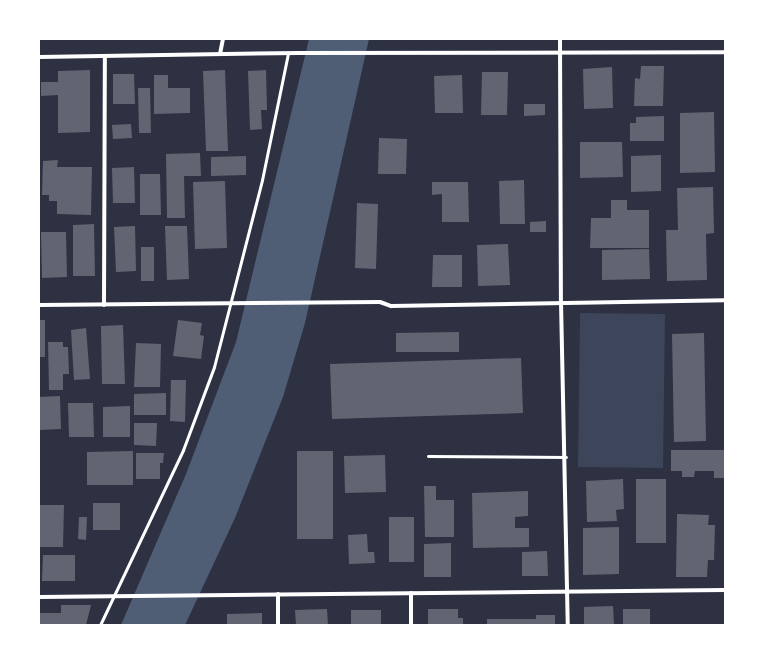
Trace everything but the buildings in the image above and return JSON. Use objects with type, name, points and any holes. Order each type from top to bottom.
[{"type":"street","points":[[220,54],[223,39]]},
{"type":"street","points":[[560,39],[561,302],[566,456],[568,625]]},
{"type":"street","points":[[39,57],[105,58],[288,53],[560,54],[725,52]]},
{"type":"street","points":[[104,305],[105,58]]},
{"type":"street","points":[[39,305],[380,302],[391,306],[725,300]]},
{"type":"street","points":[[39,597],[725,590]]},
{"type":"street","points":[[411,593],[411,625]]},
{"type":"street","points":[[278,594],[278,625]]},
{"type":"lane","points":[[100,625],[182,450],[214,367],[262,180],[288,53]]},
{"type":"lane","points":[[428,456],[566,456]]},
{"type":"shaded area","points":[[309,39],[369,39],[305,323],[283,397],[235,518],[185,625],[121,625],[186,474],[236,342]]},
{"type":"shaded area","points":[[580,313],[665,314],[663,468],[578,467]]}]
